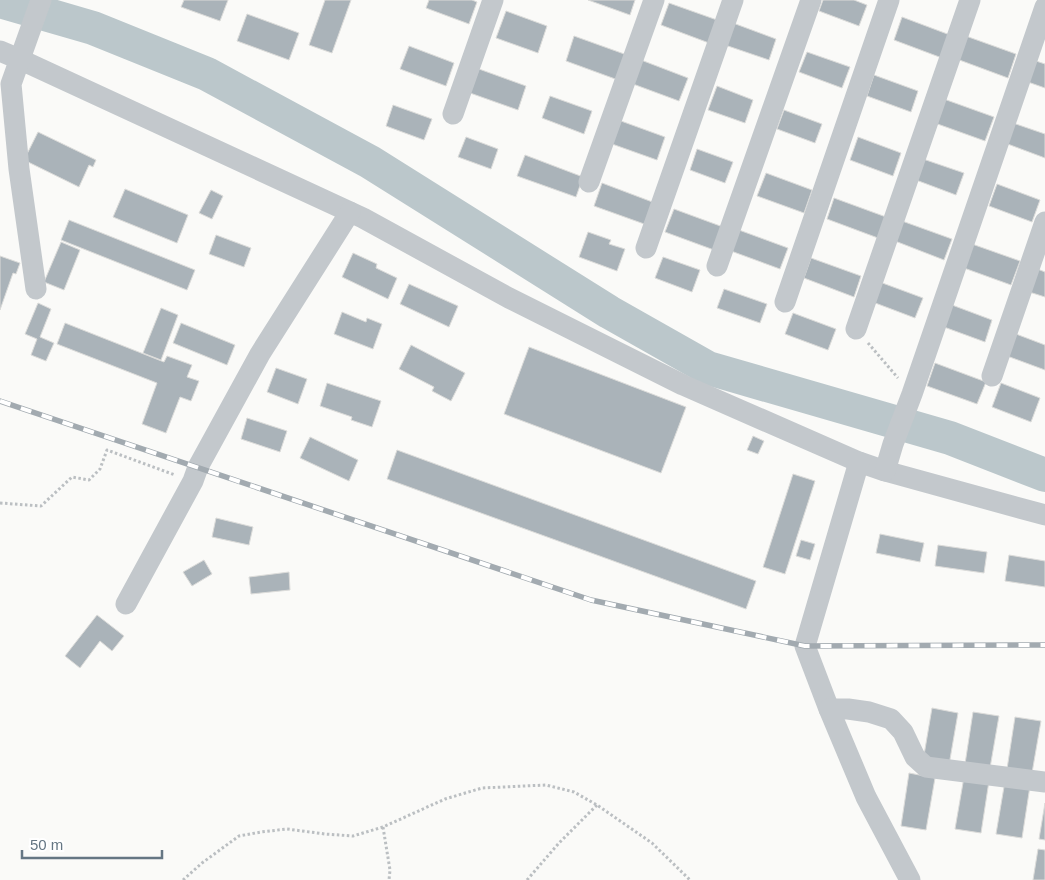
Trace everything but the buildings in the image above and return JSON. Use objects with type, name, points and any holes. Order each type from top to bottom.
[{"type":"street","points":[[36,289],[19,169],[10,55],[32,27],[41,0]]},
{"type":"street","points":[[453,114],[493,0]]},
{"type":"street","points":[[589,182],[654,0]]},
{"type":"street","points":[[646,248],[733,0]]},
{"type":"street","points":[[717,266],[811,0]]},
{"type":"street","points":[[785,302],[889,0]]},
{"type":"street","points":[[856,329],[970,0]]},
{"type":"street","points":[[885,471],[1045,7]]},
{"type":"street","points":[[10,55],[350,212],[509,298],[684,385],[859,462],[885,471],[1045,515]]},
{"type":"street","points":[[126,604],[260,354],[350,212]]},
{"type":"street","points":[[992,376],[1045,222]]},
{"type":"street","points":[[859,462],[805,646],[866,797],[910,880]]},
{"type":"street","points":[[829,709],[869,712],[891,719],[903,732],[915,757],[926,767],[1045,782]]},
{"type":"path","points":[[856,329],[912,394]]},
{"type":"path","points":[[0,503],[41,506],[72,477],[89,480],[100,470],[107,450],[193,481]]},
{"type":"path","points":[[183,880],[238,836],[287,830],[353,836],[383,827],[445,799],[482,788],[546,785],[574,792],[598,805],[652,843],[690,880]]},
{"type":"path","points":[[527,880],[559,843],[598,805]]},
{"type":"path","points":[[383,827],[390,870],[389,880]]},
{"type":"waterway","points":[[0,1],[93,28],[207,74],[370,162],[609,312],[708,368],[950,438],[1045,475]]},
{"type":"railway","points":[[0,401],[591,600],[805,646],[1045,645]]}]
